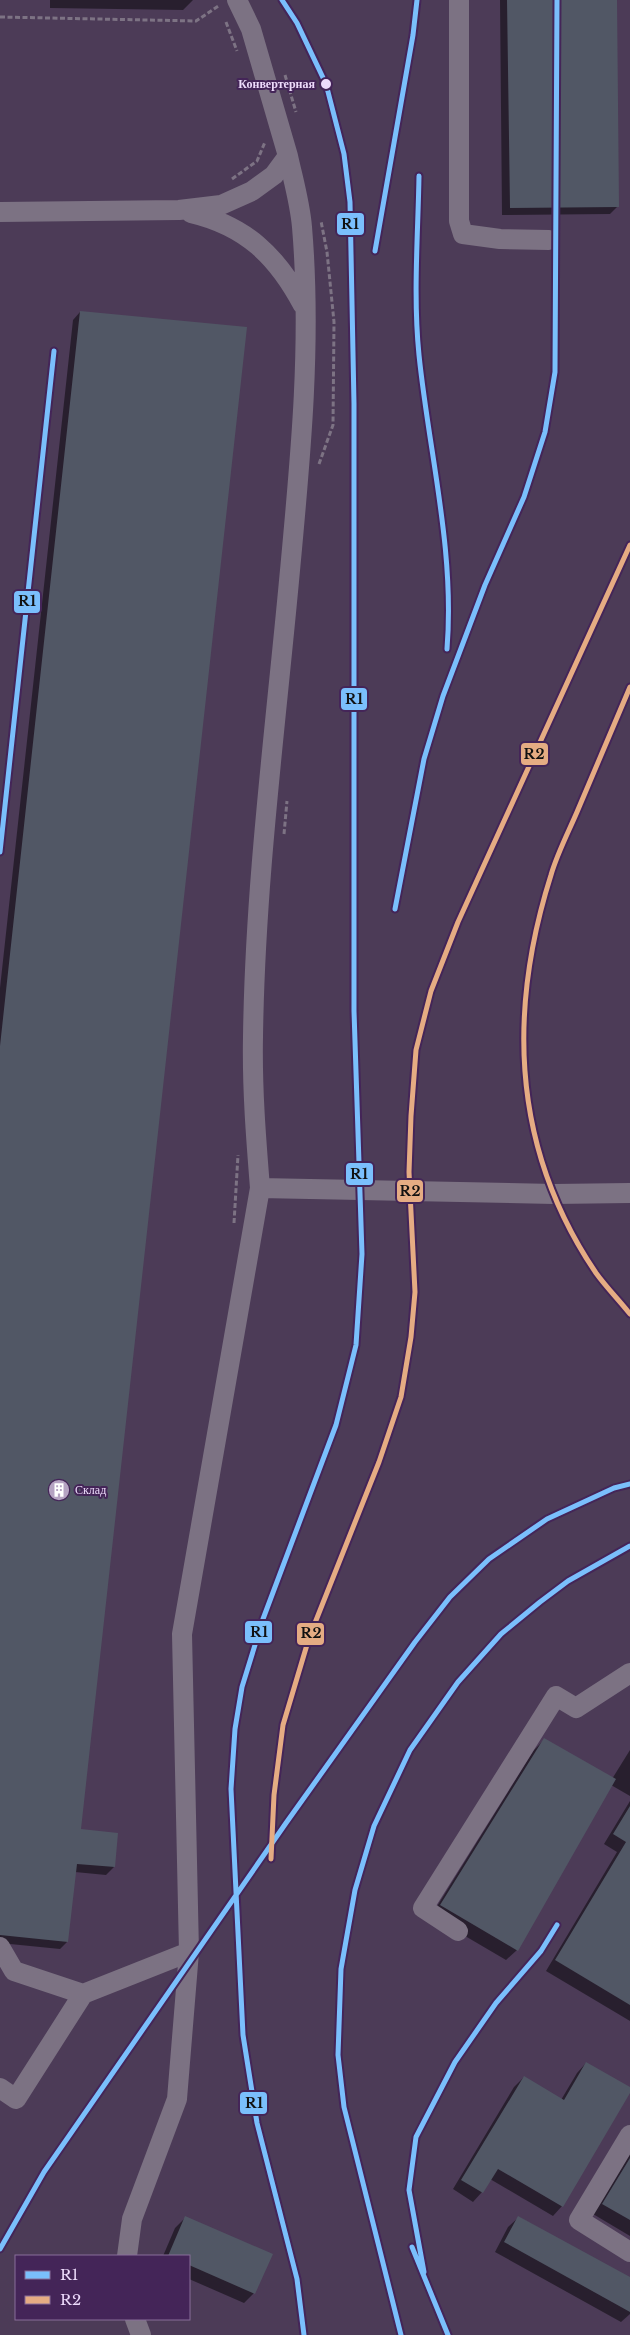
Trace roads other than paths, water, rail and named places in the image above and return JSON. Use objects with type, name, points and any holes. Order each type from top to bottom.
[{"type":"lane","points":[[459,0],[459,221],[463,234],[500,239],[548,240]]},
{"type":"lane","points":[[127,2255],[132,2219],[177,2099],[189,1952],[182,1634],[260,1188],[254,1118],[253,1038],[257,930],[294,533],[305,377],[306,311],[302,224],[288,156],[251,28],[227,6]]},
{"type":"lane","points":[[0,212],[179,210],[220,205],[252,191],[274,175],[288,156]]},
{"type":"lane","points":[[179,210],[216,219],[259,244],[290,280],[306,311]]},
{"type":"lane","points":[[260,1188],[554,1194],[630,1193]]},
{"type":"lane","points":[[458,1931],[423,1908],[556,1696],[576,1708],[630,1673]]},
{"type":"lane","points":[[0,1947],[14,1972],[83,1994]]},
{"type":"lane","points":[[0,2088],[16,2099],[83,1994],[189,1952]]},
{"type":"lane","points":[[630,2135],[579,2220],[630,2252]]},
{"type":"lane","points":[[135,2320],[141,2335]]},
{"type":"place","name":"Конвертерная","points":[[326,84]]},
{"type":"place","name":"Склад","points":[[59,1490]]}]
